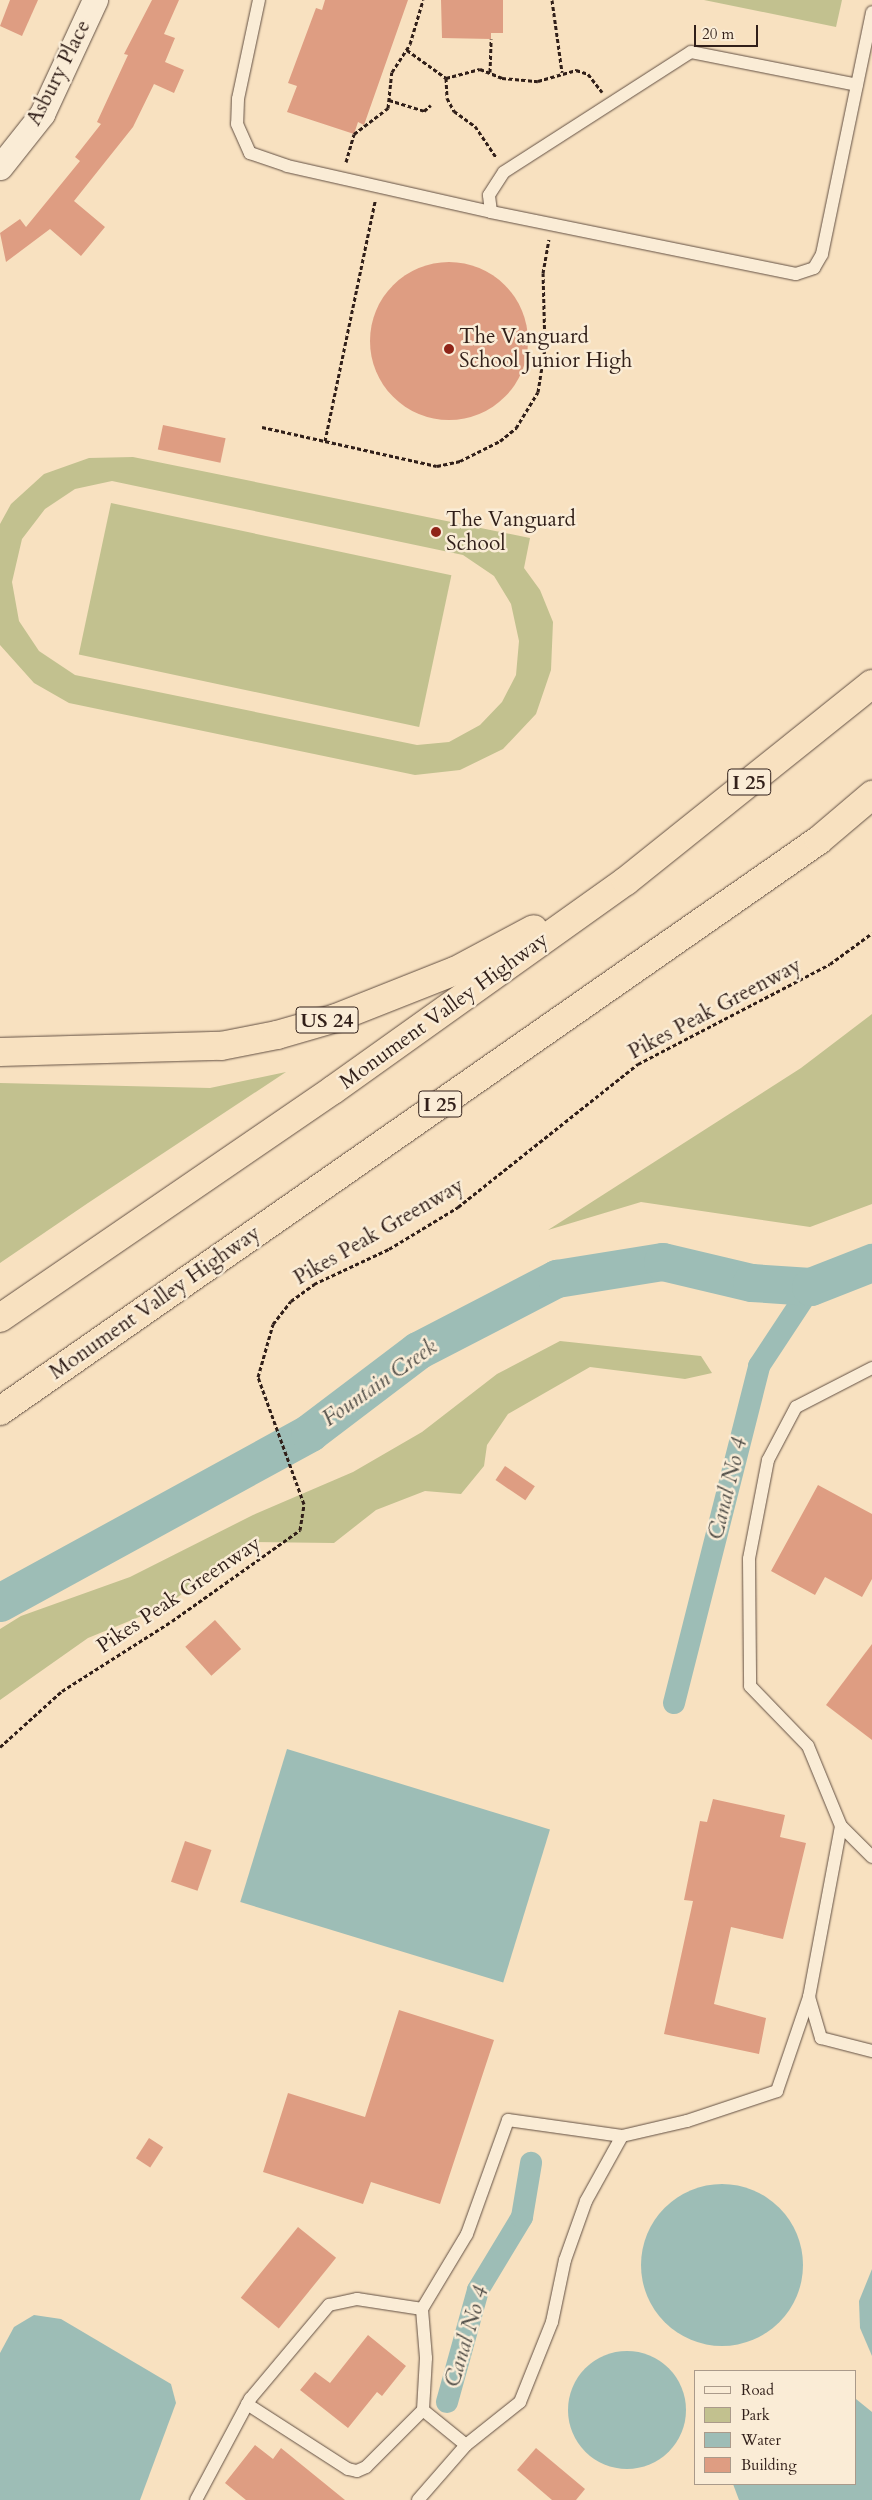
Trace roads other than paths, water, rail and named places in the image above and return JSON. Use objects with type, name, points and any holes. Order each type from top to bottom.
[{"type":"highway","name":"Monument Valley Highway","points":[[0,1318],[333,1090],[626,881],[872,684]]},
{"type":"highway","name":"Monument Valley Highway","points":[[0,1411],[819,840],[872,795]]},
{"type":"highway","name":"US 24","points":[[0,1052],[221,1046],[277,1035],[336,1018],[455,971],[626,881]]},
{"type":"street","name":"Asbury Place","points":[[0,167],[42,114],[95,0]]},
{"type":"lane","points":[[259,0],[238,99],[237,124],[242,142],[250,153],[270,161],[491,212],[804,273],[814,268],[822,254],[872,12]]},
{"type":"lane","points":[[491,212],[489,195],[504,172],[691,52],[857,84]]},
{"type":"lane","points":[[872,1368],[796,1407],[768,1460],[749,1559],[750,1686],[808,1746],[841,1826],[872,1857]]},
{"type":"lane","points":[[247,2404],[348,2469],[357,2471],[366,2467],[423,2410],[426,2358],[422,2309],[467,2234],[508,2120],[622,2136],[687,2121],[778,2091],[809,1997],[841,1826]]},
{"type":"lane","points":[[809,1997],[821,2038],[872,2052]]},
{"type":"lane","points":[[418,2500],[466,2445],[520,2402],[552,2322],[564,2260],[586,2201],[622,2136]]},
{"type":"lane","points":[[196,2500],[247,2404],[329,2305],[357,2299],[422,2309]]},
{"type":"lane","points":[[423,2410],[466,2445]]},
{"type":"water","points":[[287,1749],[550,1829],[503,1982],[240,1902]]},
{"type":"water","points":[[730,2184],[753,2190],[773,2202],[785,2214],[800,2241],[803,2265],[800,2289],[797,2296],[785,2316],[773,2328],[746,2343],[714,2346],[691,2340],[671,2328],[659,2316],[644,2289],[641,2257],[647,2234],[659,2214],[671,2202],[698,2187]]},
{"type":"water","points":[[872,2269],[872,2356],[860,2328],[859,2301]]},
{"type":"water","points":[[34,2315],[61,2319],[171,2384],[176,2403],[140,2500],[0,2500],[0,2353],[14,2327]]},
{"type":"water","points":[[627,2351],[639,2352],[650,2356],[669,2368],[681,2387],[685,2398],[685,2422],[681,2433],[669,2452],[650,2464],[639,2468],[627,2469],[615,2468],[604,2464],[585,2452],[573,2433],[569,2422],[568,2410],[569,2398],[573,2387],[585,2368],[604,2356],[615,2352]]},
{"type":"water","points":[[857,2400],[872,2412],[872,2500],[739,2500],[733,2485],[857,2485]]},
{"type":"waterway","name":"Fountain Creek","points":[[0,1603],[310,1433],[418,1351],[557,1279],[663,1262],[752,1283],[811,1287],[872,1263]]},
{"type":"waterway","name":"Canal No 4","points":[[674,1703],[759,1366],[811,1287]]},
{"type":"waterway","name":"Canal No 4","points":[[447,2402],[478,2290],[522,2217],[531,2163]]},
{"type":"place","name":"The Vanguard School Junior High","points":[[449,349]]},
{"type":"place","name":"The Vanguard School","points":[[436,532]]}]
